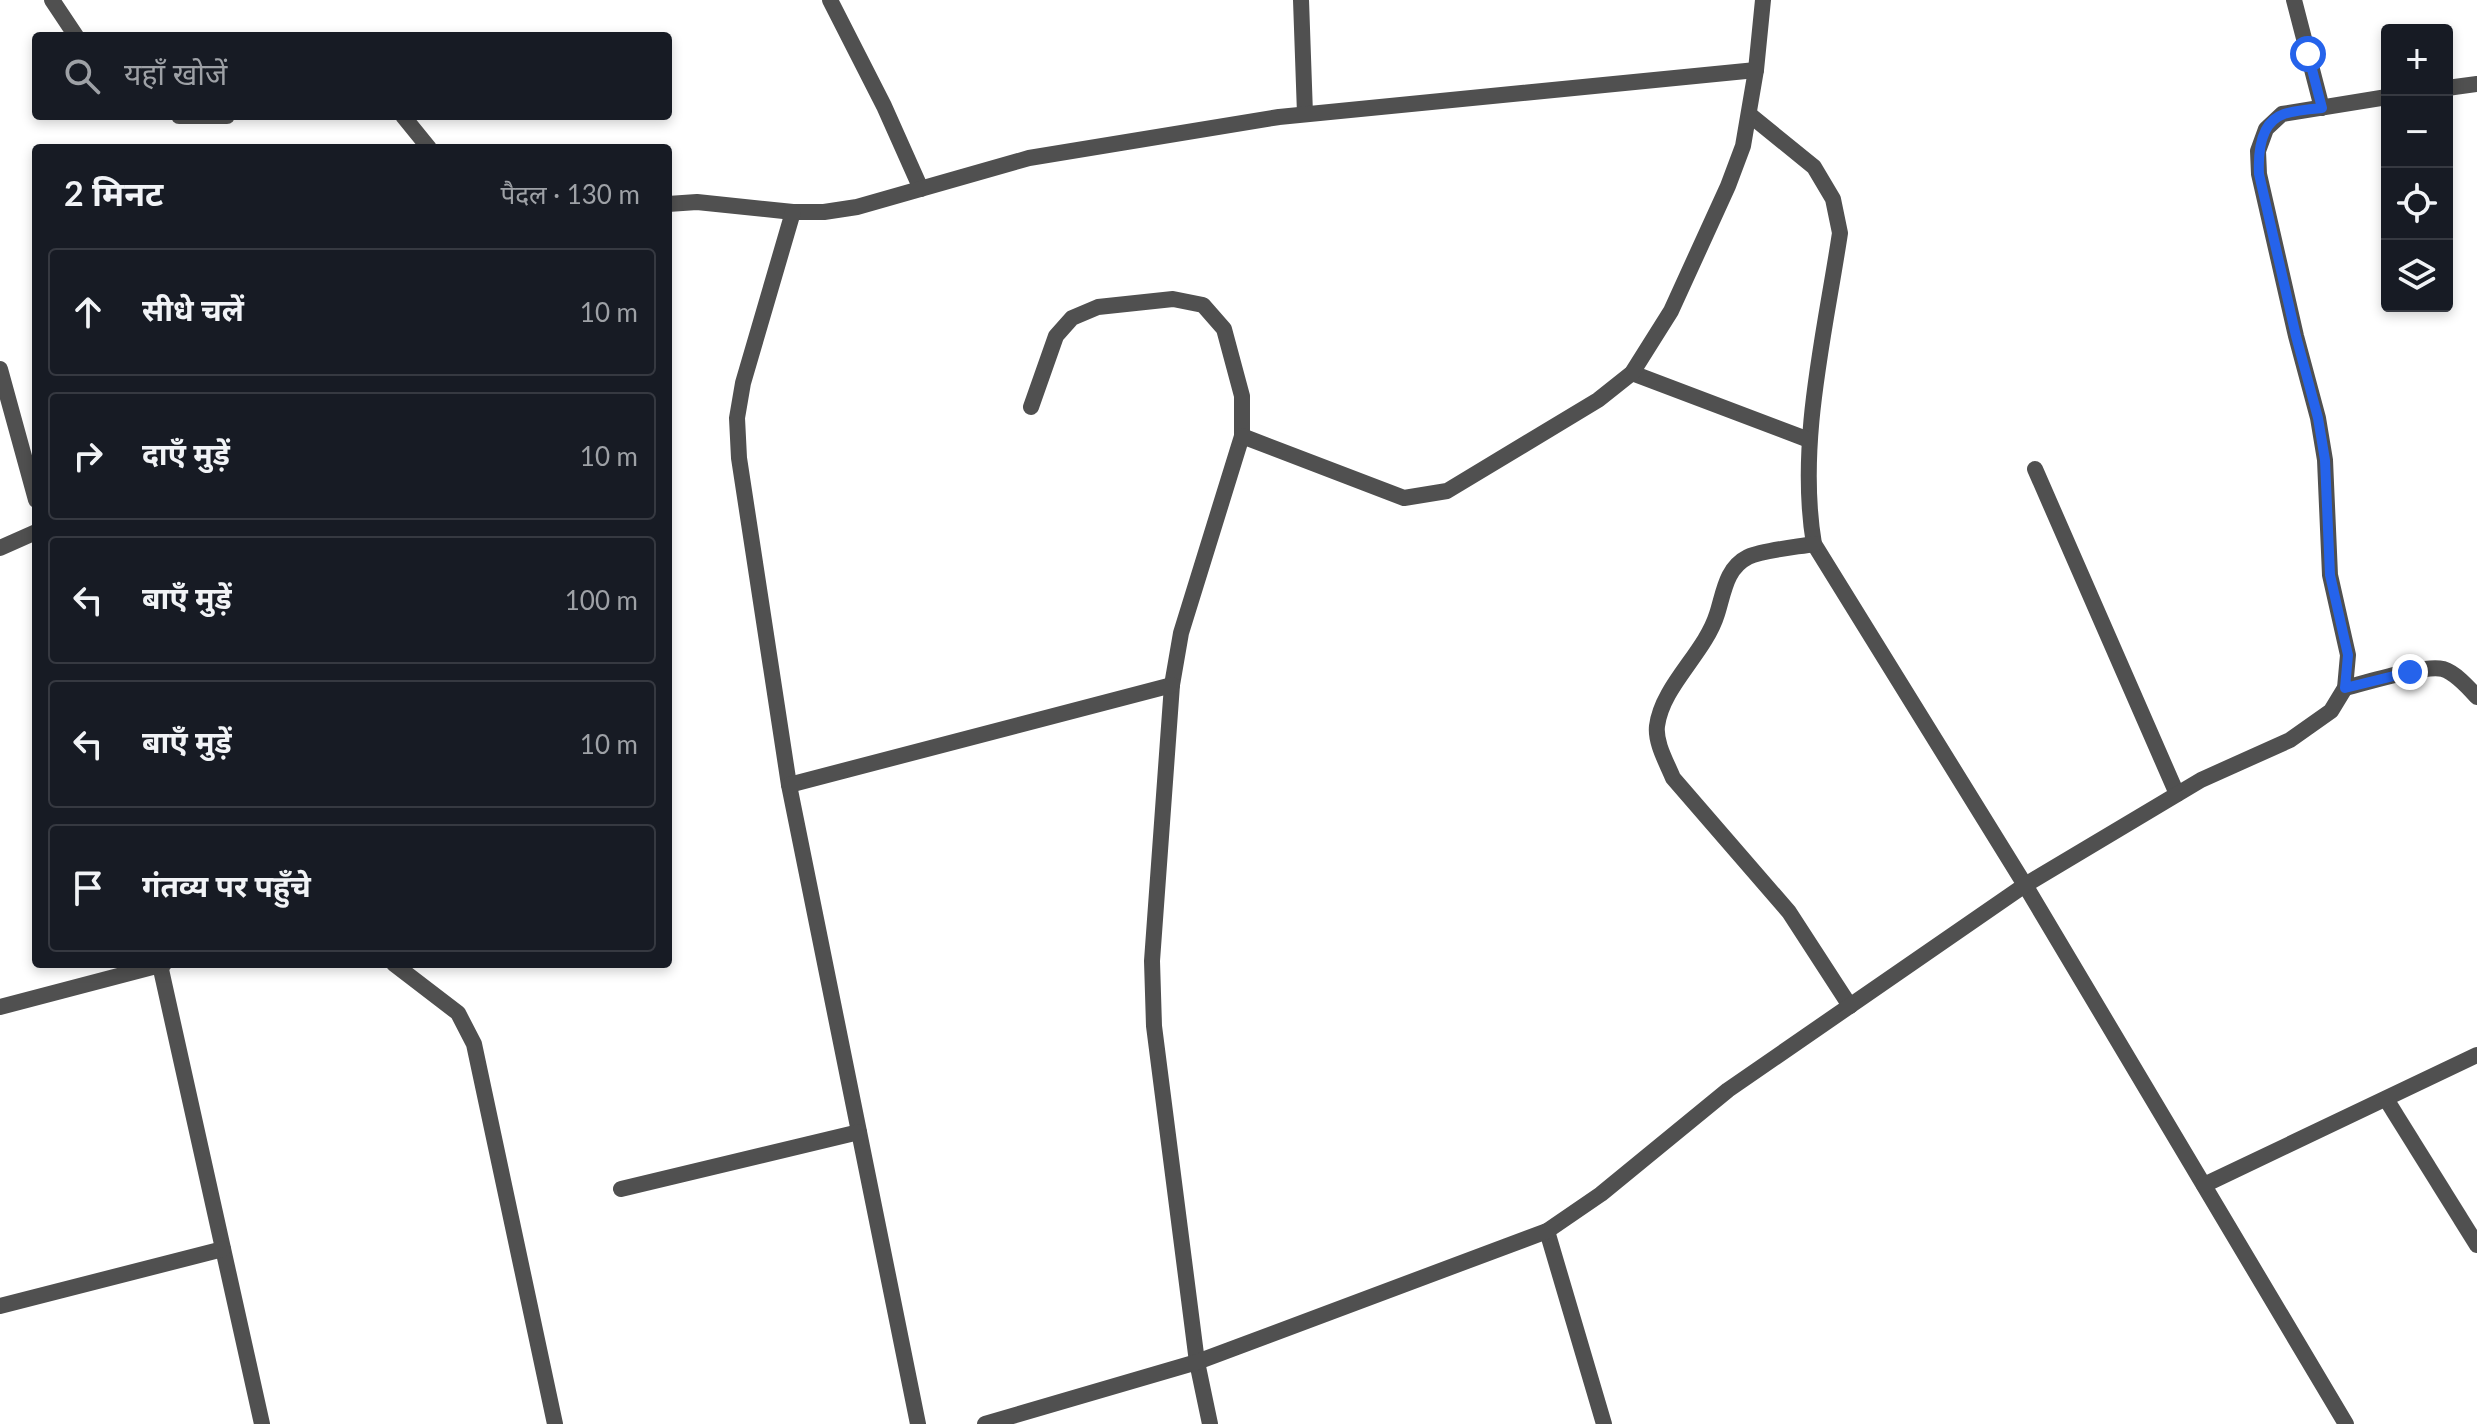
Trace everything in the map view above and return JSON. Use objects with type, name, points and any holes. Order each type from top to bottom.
[{"type":"street","points":[[52,0],[73,32]]},
{"type":"street","points":[[830,0],[884,106],[921,189]]},
{"type":"street","points":[[1301,0],[1305,114]]},
{"type":"street","points":[[1242,436],[1404,498],[1447,491],[1598,400],[1632,373],[1671,311],[1743,146],[1750,115],[1763,0]]},
{"type":"street","points":[[2294,0],[2322,108]]},
{"type":"street","points":[[672,204],[697,202],[793,212],[824,212],[857,207],[1029,158],[1305,114],[1756,70]]},
{"type":"street","points":[[2453,87],[2477,84]]},
{"type":"street","points":[[985,1424],[1197,1362],[1547,1231],[1601,1194],[1728,1090],[2025,885],[2201,780],[2290,740],[2331,711],[2345,688],[2348,655],[2330,575],[2323,446],[2259,174],[2258,151],[2266,129],[2282,114],[2381,98]]},
{"type":"street","points":[[1750,115],[1814,167],[1833,199],[1840,233],[1809,440],[1808,508],[1814,544],[2025,885],[2346,1424]]},
{"type":"street","points":[[406,120],[426,144]]},
{"type":"street","points":[[793,212],[743,383],[737,418],[739,458],[789,785],[918,1424]]},
{"type":"street","points":[[1031,407],[1056,336],[1072,318],[1098,307],[1173,299],[1203,305],[1224,329],[1242,396],[1242,436],[1181,633],[1172,685],[1152,961],[1154,1026],[1197,1362],[1210,1424]]},
{"type":"street","points":[[0,369],[32,485]]},
{"type":"street","points":[[1632,373],[1809,440]]},
{"type":"street","points":[[2035,469],[2177,794]]},
{"type":"street","points":[[0,548],[32,534]]},
{"type":"street","points":[[1814,544],[1748,557],[1727,576],[1716,617],[1700,650],[1670,692],[1657,727],[1662,753],[1673,778],[1789,912],[1850,1006]]},
{"type":"street","points":[[2345,688],[2410,672],[2443,669],[2477,697]]},
{"type":"street","points":[[789,785],[1172,685]]},
{"type":"street","points":[[0,1007],[147,968]]},
{"type":"street","points":[[163,968],[262,1424]]},
{"type":"street","points":[[399,968],[458,1013],[474,1044],[555,1424]]},
{"type":"street","points":[[2204,1185],[2477,1055]]},
{"type":"street","points":[[2386,1099],[2477,1245]]},
{"type":"street","points":[[621,1189],[859,1132]]},
{"type":"street","points":[[1547,1231],[1604,1424]]},
{"type":"street","points":[[0,1306],[223,1249]]},
{"type":"route","points":[[2308,54],[2322,108],[2282,114],[2266,129],[2258,151],[2259,174],[2318,418],[2325,460],[2330,575],[2348,655],[2345,688],[2410,672]]}]
